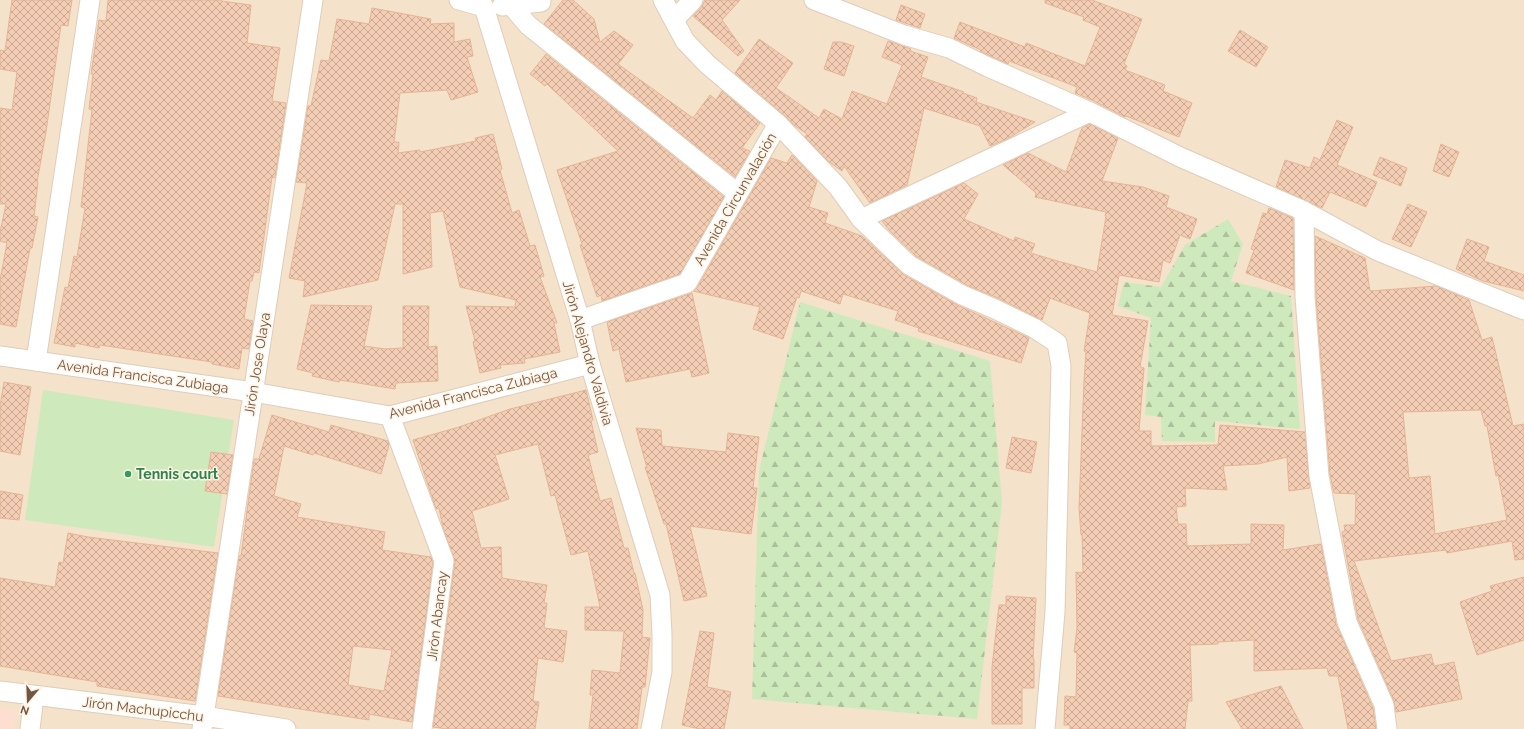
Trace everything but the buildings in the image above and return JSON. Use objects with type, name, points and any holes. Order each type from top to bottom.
[{"type":"street","points":[[36,361],[90,0]]},
{"type":"street","name":"Jirón Jose Olaya","points":[[203,722],[313,0]]},
{"type":"street","points":[[460,0],[484,7],[542,2],[540,0]]},
{"type":"street","name":"Avenida Circunvalación","points":[[580,320],[687,283],[737,193],[778,124],[707,64],[686,41],[663,0]]},
{"type":"street","points":[[675,19],[693,0]]},
{"type":"street","points":[[814,0],[904,35],[949,48],[1090,112],[1180,157],[1304,211],[1378,251],[1524,310]]},
{"type":"street","points":[[511,5],[528,25],[737,193]]},
{"type":"street","name":"Jirón Alejandro Valdivia","points":[[484,7],[580,320],[590,364],[660,596],[662,672],[650,729]]},
{"type":"street","points":[[861,219],[1090,112]]},
{"type":"street","points":[[778,124],[838,187],[861,219],[909,265],[962,295],[1034,328],[1057,343],[1061,366],[1055,612],[1045,729]]},
{"type":"street","points":[[1304,211],[1305,296],[1319,476],[1347,622],[1384,705],[1387,729]]},
{"type":"street","name":"Avenida Francisca Zubiaga","points":[[0,356],[253,392],[390,416],[590,364]]},
{"type":"street","name":"Jirón Abancay","points":[[390,416],[444,561],[422,729]]},
{"type":"street","name":"Jirón Machupicchu","points":[[0,691],[203,722],[286,729]]},
{"type":"street","points":[[30,729],[34,696]]},
{"type":"shaded area","points":[[0,0],[1524,0],[1524,729],[0,729]]},
{"type":"shaded area","points":[[0,709],[16,711],[13,729],[0,729]]},
{"type":"green space","points":[[1228,219],[1243,244],[1231,281],[1291,296],[1300,429],[1215,421],[1215,442],[1162,441],[1161,417],[1145,415],[1151,318],[1118,306],[1124,282],[1161,287],[1185,245]]},
{"type":"green space","points":[[800,302],[990,361],[1002,502],[977,719],[752,699],[759,471]]},
{"type":"green space","name":"Tennis court","points":[[43,390],[234,420],[214,547],[25,520]]},
{"type":"place","name":"Tennis court","points":[[128,474]]}]
